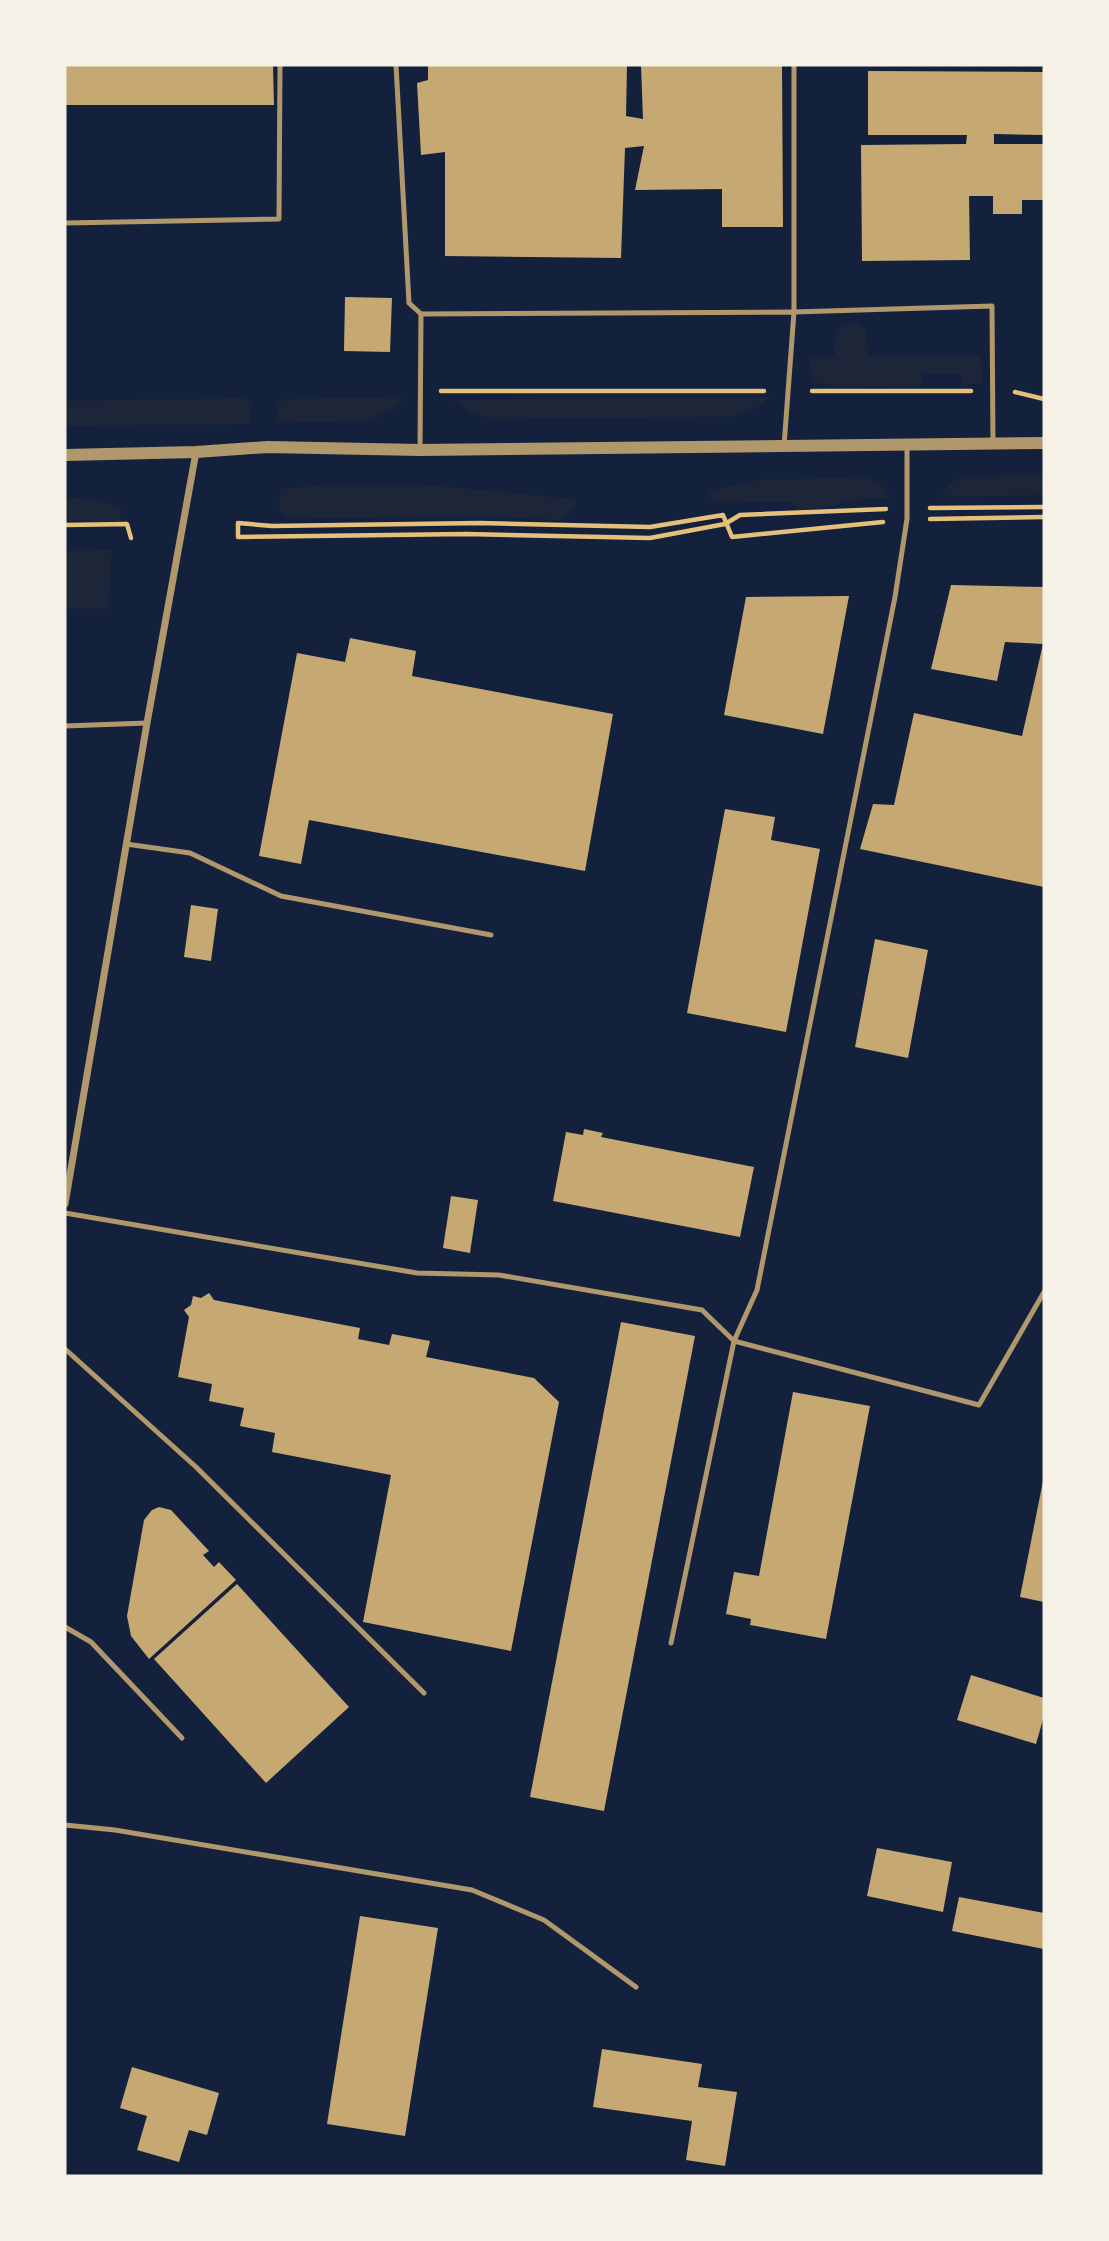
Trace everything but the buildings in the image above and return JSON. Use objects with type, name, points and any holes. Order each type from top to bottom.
[{"type":"street","points":[[65,454],[196,452],[268,447],[420,450],[1044,443]]},
{"type":"street","points":[[65,1204],[146,723],[196,452]]},
{"type":"lane","points":[[65,223],[279,219],[280,65]]},
{"type":"lane","points":[[396,65],[409,303],[421,314],[794,313],[992,306],[993,443]]},
{"type":"lane","points":[[784,446],[794,313],[794,65]]},
{"type":"lane","points":[[420,450],[421,314]]},
{"type":"lane","points":[[671,1643],[734,1341],[757,1290],[890,623],[906,519],[907,444]]},
{"type":"lane","points":[[65,726],[146,723]]},
{"type":"lane","points":[[126,844],[190,853],[281,895],[491,935]]},
{"type":"lane","points":[[65,1213],[417,1273],[499,1275],[702,1310],[734,1341],[979,1405],[1044,1292]]},
{"type":"lane","points":[[65,1349],[196,1467],[424,1693]]},
{"type":"lane","points":[[65,1627],[91,1642],[182,1738]]},
{"type":"lane","points":[[65,1825],[115,1830],[472,1890],[544,1920],[636,1987]]},
{"type":"path","points":[[421,388],[453,393],[993,391],[1023,392],[1044,399]]},
{"type":"path","points":[[1044,507],[907,508],[740,515],[725,524],[650,538],[466,534],[238,537],[238,523],[272,526],[480,523],[650,527],[723,515],[725,524],[732,537],[906,519],[1044,517]]},
{"type":"path","points":[[65,525],[127,524],[131,538]]},
{"type":"shaded area","points":[[858,323],[866,329],[868,355],[980,355],[982,383],[962,386],[961,374],[922,374],[921,385],[843,387],[813,382],[809,357],[835,356],[836,337],[840,329]]},
{"type":"shaded area","points":[[404,397],[392,410],[366,421],[276,423],[278,404],[284,399]]},
{"type":"shaded area","points":[[770,397],[750,411],[726,417],[491,419],[472,413],[455,400]]},
{"type":"shaded area","points":[[244,398],[250,404],[251,424],[65,426],[65,401]]},
{"type":"shaded area","points":[[1044,475],[1044,495],[940,497],[949,484],[964,477]]},
{"type":"shaded area","points":[[864,477],[880,484],[890,498],[865,498],[798,513],[796,507],[789,502],[715,503],[710,499],[709,491],[757,480]]},
{"type":"shaded area","points":[[379,484],[438,486],[575,499],[575,508],[559,520],[475,516],[288,519],[279,511],[281,489]]},
{"type":"shaded area","points":[[65,498],[115,505],[122,508],[120,521],[65,521]]},
{"type":"shaded area","points":[[112,550],[108,609],[65,609],[65,551]]}]
